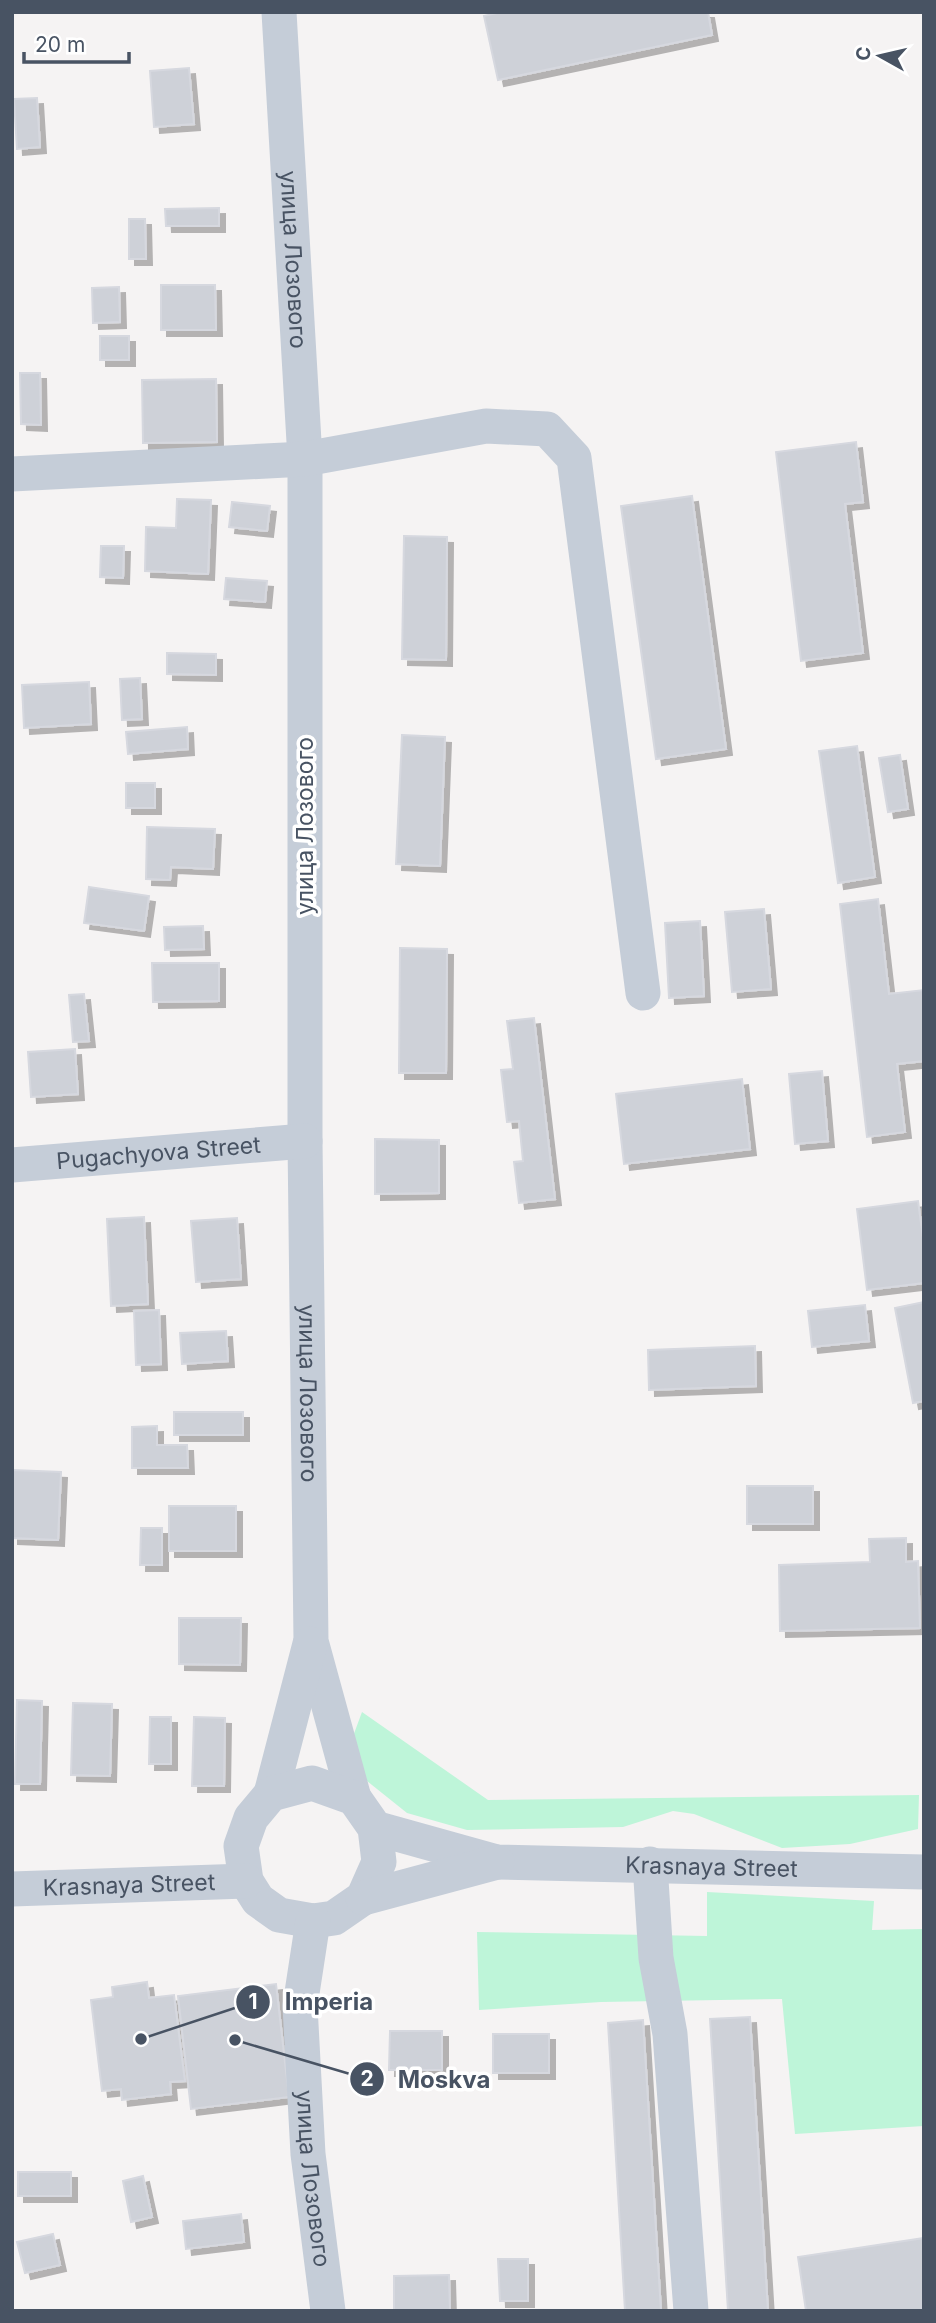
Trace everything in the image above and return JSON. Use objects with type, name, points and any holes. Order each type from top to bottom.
[{"type":"street","name":"улица Лозового","points":[[279,12],[305,459],[305,1141],[311,1641],[354,1798]]},
{"type":"street","points":[[12,474],[305,459],[486,426],[547,429],[574,458],[643,993]]},
{"type":"street","name":"Pugachyova Street","points":[[12,1165],[305,1141]]},
{"type":"street","name":"улица Лозового","points":[[271,1794],[311,1641]]},
{"type":"street","points":[[271,1794],[312,1783],[354,1798],[375,1828],[379,1861],[363,1898]]},
{"type":"street","name":"Krasnaya Street","points":[[271,1794],[251,1818],[241,1846],[246,1881],[258,1900],[279,1914],[313,1922],[334,1919],[363,1898],[497,1862]]},
{"type":"street","name":"Krasnaya Street","points":[[375,1828],[497,1862],[924,1872]]},
{"type":"street","points":[[650,1864],[656,1958],[670,2034],[691,2311]]},
{"type":"street","name":"Krasnaya Street","points":[[12,1889],[246,1881]]},
{"type":"street","name":"улица Лозового","points":[[313,1922],[300,2006],[308,2154],[328,2311]]},
{"type":"green space","points":[[362,1712],[488,1800],[919,1795],[918,1829],[850,1844],[782,1848],[694,1814],[673,1811],[623,1827],[467,1830],[407,1813],[362,1777],[352,1739]]},
{"type":"green space","points":[[707,1892],[874,1901],[872,1930],[924,1929],[924,2126],[795,2134],[782,1999],[601,2002],[479,2010],[477,1932],[707,1936]]},
{"type":"building","points":[[501,12],[708,12],[712,35],[498,80],[484,16]]},
{"type":"building","points":[[189,68],[194,124],[154,127],[150,71]]},
{"type":"building","points":[[37,98],[40,147],[17,149],[14,99]]},
{"type":"building","points":[[219,208],[219,226],[166,226],[165,209]]},
{"type":"building","points":[[129,219],[145,219],[146,259],[129,259]]},
{"type":"building","points":[[161,285],[215,285],[216,330],[161,330]]},
{"type":"building","points":[[119,287],[120,322],[93,323],[92,288]]},
{"type":"building","points":[[100,336],[129,336],[129,360],[100,360]]},
{"type":"building","points":[[20,373],[40,373],[41,425],[21,424]]},
{"type":"building","points":[[216,379],[217,442],[143,443],[142,380]]},
{"type":"building","points":[[856,442],[863,502],[845,504],[863,653],[801,661],[776,452]]},
{"type":"building","points":[[692,496],[726,749],[656,759],[621,506]]},
{"type":"building","points":[[177,499],[211,500],[208,574],[145,571],[146,527],[176,528]]},
{"type":"building","points":[[232,502],[270,506],[267,531],[229,527]]},
{"type":"building","points":[[404,536],[447,537],[446,660],[402,659]]},
{"type":"building","points":[[101,546],[124,546],[123,578],[100,577]]},
{"type":"building","points":[[226,578],[267,581],[265,602],[224,599]]},
{"type":"building","points":[[167,653],[216,654],[216,675],[167,674]]},
{"type":"building","points":[[140,678],[142,719],[122,720],[120,679]]},
{"type":"building","points":[[89,682],[91,724],[24,728],[22,685]]},
{"type":"building","points":[[187,727],[188,749],[128,754],[126,732]]},
{"type":"building","points":[[402,735],[445,737],[440,866],[396,864]]},
{"type":"building","points":[[857,746],[875,877],[838,883],[819,751]]},
{"type":"building","points":[[900,755],[908,809],[888,812],[879,758]]},
{"type":"building","points":[[126,783],[155,783],[155,808],[126,808]]},
{"type":"building","points":[[147,827],[215,829],[213,869],[171,867],[170,880],[146,879]]},
{"type":"building","points":[[89,887],[149,896],[144,931],[84,923]]},
{"type":"building","points":[[878,899],[889,994],[924,990],[924,1061],[897,1064],[905,1132],[867,1137],[840,904]]},
{"type":"building","points":[[764,909],[771,989],[732,992],[725,912]]},
{"type":"building","points":[[700,921],[704,996],[669,998],[665,923]]},
{"type":"building","points":[[203,926],[204,949],[165,950],[164,927]]},
{"type":"building","points":[[400,948],[447,949],[446,1073],[399,1073]]},
{"type":"building","points":[[152,963],[219,963],[219,1001],[153,1002]]},
{"type":"building","points":[[84,994],[89,1041],[73,1042],[69,995]]},
{"type":"building","points":[[534,1018],[555,1199],[519,1203],[514,1162],[523,1161],[519,1121],[507,1122],[501,1070],[513,1069],[507,1021]]},
{"type":"building","points":[[75,1049],[78,1094],[31,1097],[28,1052]]},
{"type":"building","points":[[822,1071],[828,1141],[795,1144],[789,1074]]},
{"type":"building","points":[[742,1079],[750,1149],[624,1164],[616,1094]]},
{"type":"building","points":[[375,1139],[439,1140],[439,1193],[375,1194]]},
{"type":"building","points":[[918,1201],[924,1245],[924,1283],[867,1290],[857,1209]]},
{"type":"building","points":[[144,1217],[148,1304],[111,1306],[107,1219]]},
{"type":"building","points":[[237,1218],[241,1279],[196,1282],[191,1221]]},
{"type":"building","points":[[924,1302],[924,1401],[913,1403],[895,1308]]},
{"type":"building","points":[[865,1305],[869,1341],[812,1347],[808,1311]]},
{"type":"building","points":[[159,1310],[161,1364],[136,1365],[134,1311]]},
{"type":"building","points":[[226,1331],[228,1361],[182,1364],[180,1333]]},
{"type":"building","points":[[755,1346],[756,1386],[649,1390],[648,1350]]},
{"type":"building","points":[[174,1412],[243,1412],[243,1435],[174,1435]]},
{"type":"building","points":[[157,1426],[157,1445],[187,1445],[188,1468],[132,1468],[132,1427]]},
{"type":"building","points":[[12,1470],[61,1472],[58,1540],[12,1538]]},
{"type":"building","points":[[747,1486],[813,1486],[813,1524],[747,1524]]},
{"type":"building","points":[[169,1506],[236,1506],[236,1551],[169,1551]]},
{"type":"building","points":[[141,1528],[162,1528],[162,1565],[140,1565]]},
{"type":"building","points":[[906,1538],[906,1562],[918,1561],[920,1628],[780,1631],[779,1565],[870,1562],[869,1539]]},
{"type":"building","points":[[179,1618],[241,1618],[240,1665],[179,1664]]},
{"type":"building","points":[[17,1700],[42,1701],[40,1784],[15,1784]]},
{"type":"building","points":[[73,1703],[112,1704],[110,1776],[71,1775]]},
{"type":"building","points":[[150,1717],[171,1717],[171,1764],[149,1764]]},
{"type":"building","points":[[194,1717],[225,1718],[224,1786],[192,1786]]},
{"type":"building","points":[[147,1982],[149,1998],[174,1995],[185,2081],[170,2082],[171,2094],[122,2100],[121,2089],[102,2091],[91,2000],[113,1997],[112,1987]]},
{"type":"building","points":[[276,1984],[289,2097],[191,2109],[178,1996]]},
{"type":"building","points":[[750,2017],[768,2311],[728,2311],[710,2019]]},
{"type":"building","points":[[643,2020],[661,2311],[625,2311],[608,2023]]},
{"type":"building","points":[[390,2031],[442,2031],[442,2070],[389,2070]]},
{"type":"building","points":[[493,2034],[549,2034],[549,2073],[493,2073]]},
{"type":"building","points":[[18,2172],[71,2172],[71,2196],[18,2196]]},
{"type":"building","points":[[143,2176],[152,2217],[131,2222],[123,2181]]},
{"type":"building","points":[[241,2214],[244,2242],[186,2249],[183,2221]]},
{"type":"building","points":[[53,2234],[60,2265],[25,2273],[17,2242]]},
{"type":"building","points":[[924,2238],[924,2311],[806,2311],[798,2257]]},
{"type":"building","points":[[498,2259],[528,2259],[528,2301],[500,2301]]},
{"type":"building","points":[[449,2275],[450,2311],[394,2311],[394,2276]]},
{"type":"place","name":"Imperia","points":[[141,2039]]},
{"type":"place","name":"Moskva","points":[[235,2040]]}]
